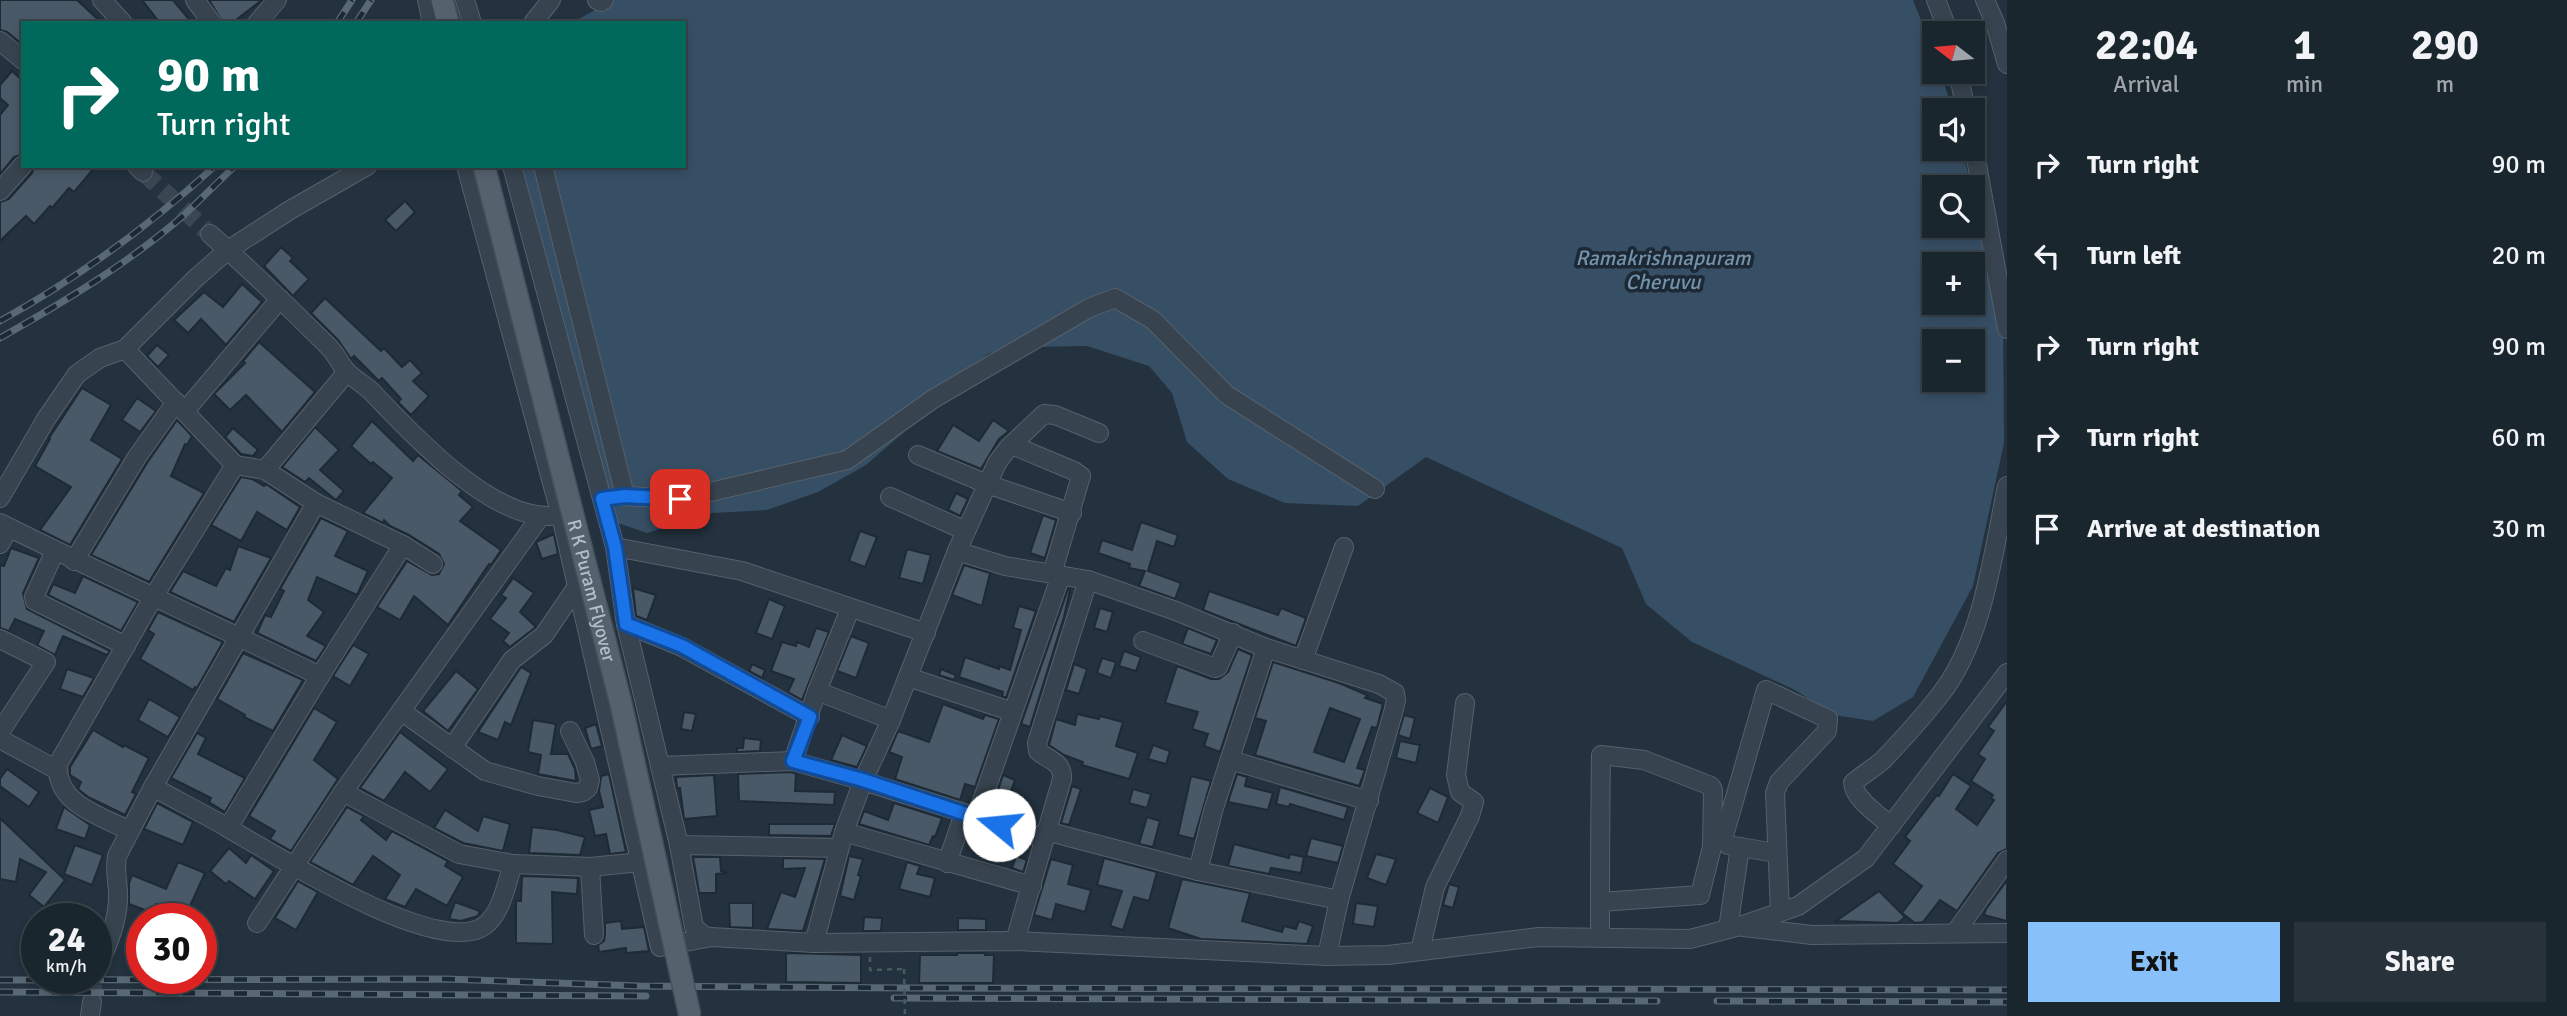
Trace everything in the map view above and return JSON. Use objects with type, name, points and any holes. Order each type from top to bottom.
[{"type":"main road","points":[[442,0],[447,21]]},
{"type":"main road","name":"R K Puram Flyover","points":[[485,168],[621,705],[690,1016]]},
{"type":"street","points":[[102,0],[120,21]]},
{"type":"street","points":[[194,0],[210,21]]},
{"type":"street","points":[[259,21],[277,0]]},
{"type":"street","points":[[427,0],[432,21]]},
{"type":"street","points":[[465,0],[471,21]]},
{"type":"street","points":[[535,21],[551,0]]},
{"type":"street","points":[[597,0],[604,0]]},
{"type":"street","points":[[1936,0],[1944,21]]},
{"type":"street","points":[[1985,0],[2001,22],[2007,64]]},
{"type":"street","points":[[0,41],[21,58]]},
{"type":"street","points":[[1976,161],[2007,329]]},
{"type":"street","points":[[0,191],[21,166]]},
{"type":"street","points":[[0,498],[46,419],[77,374],[100,358],[125,349],[228,250],[290,210],[364,168]]},
{"type":"street","points":[[467,168],[561,516],[660,947],[711,937]]},
{"type":"street","points":[[513,168],[615,547],[626,624],[679,845],[694,927],[704,936],[814,943],[1015,941],[1327,956],[1388,955],[1539,937],[1690,939],[1734,928],[1798,906],[1867,858],[2007,673]]},
{"type":"street","points":[[543,168],[625,496]]},
{"type":"street","points":[[210,234],[331,348],[347,372],[364,385],[427,447],[484,495],[495,502],[540,517],[561,516]]},
{"type":"street","points":[[602,499],[625,496],[680,499],[847,460],[933,400],[1089,308],[1115,298],[1153,320],[1227,395],[1375,489]]},
{"type":"street","points":[[74,561],[137,457],[280,299]]},
{"type":"street","points":[[125,349],[235,465],[265,470],[316,503],[403,545],[433,564]]},
{"type":"street","points":[[265,470],[347,372]]},
{"type":"street","points":[[814,943],[841,840],[863,780],[891,720],[957,551],[997,463],[1044,414],[1055,415],[1099,433]]},
{"type":"street","points":[[947,863],[970,816],[1013,712],[1056,575],[1081,477],[1074,471],[1012,445]]},
{"type":"street","points":[[918,455],[988,484],[1072,513]]},
{"type":"street","points":[[130,831],[73,802],[63,790],[57,770],[58,764],[154,596],[235,465]]},
{"type":"street","points":[[1891,826],[1858,796],[1853,783],[1881,761],[1941,694],[1956,670],[1972,632],[1988,578],[2007,486]]},
{"type":"street","points":[[890,497],[966,531]]},
{"type":"street","points":[[112,930],[118,899],[115,869],[117,856],[153,787],[316,503]]},
{"type":"street","points":[[257,923],[343,792],[540,517]]},
{"type":"street","points":[[0,544],[5,525],[74,561],[154,596],[320,676]]},
{"type":"street","points":[[228,828],[403,545]]},
{"type":"street","points":[[615,547],[742,571],[926,633]]},
{"type":"street","points":[[1303,660],[1343,547]]},
{"type":"street","points":[[55,551],[33,597],[35,601],[126,646]]},
{"type":"street","points":[[957,551],[1006,566],[1088,580],[1176,611],[1266,648],[1379,684],[1395,693],[1393,713],[1339,900],[1327,956]]},
{"type":"street","points":[[1015,941],[1063,770],[1059,763],[1038,751],[1037,743],[1088,580]]},
{"type":"street","points":[[452,748],[512,660],[544,635],[576,588]]},
{"type":"street","points":[[793,761],[817,691],[850,609]]},
{"type":"street","points":[[626,624],[682,646],[810,717]]},
{"type":"street","points":[[1143,641],[1215,668],[1218,667],[1233,633]]},
{"type":"street","points":[[0,639],[46,662],[0,732]]},
{"type":"street","points":[[1198,871],[1213,811],[1266,648]]},
{"type":"street","points":[[908,677],[1013,712]]},
{"type":"street","points":[[1776,853],[1726,844],[1723,839],[1766,690],[1828,719],[1829,724],[1827,731],[1779,782],[1774,806],[1780,912]]},
{"type":"street","points":[[817,691],[891,720]]},
{"type":"street","points":[[1420,951],[1435,887],[1470,816],[1474,802],[1460,792],[1456,775],[1465,703]]},
{"type":"street","points":[[401,712],[478,767],[496,775],[566,792],[583,792],[588,788],[590,780],[585,762],[570,731]]},
{"type":"street","points":[[0,739],[57,770]]},
{"type":"street","points":[[1600,902],[1700,895],[1712,847],[1711,786],[1644,760],[1601,755],[1600,902],[1600,937]]},
{"type":"street","points":[[1230,760],[1368,801]]},
{"type":"street","points":[[660,766],[793,761],[863,780],[970,816],[1198,871],[1339,900]]},
{"type":"street","points":[[153,787],[293,868],[394,916],[447,932],[466,933],[483,927],[496,913],[513,864]]},
{"type":"street","points":[[343,792],[459,854],[513,864],[590,867],[641,862]]},
{"type":"street","points":[[679,845],[841,840],[947,863],[1032,886]]},
{"type":"street","points":[[1734,928],[1740,847]]},
{"type":"street","points":[[1955,933],[2007,860]]},
{"type":"street","points":[[590,867],[594,934]]},
{"type":"street","points":[[1734,928],[1812,935],[2007,933]]},
{"type":"path","points":[[870,970],[904,970],[905,1016]]},
{"type":"water","name":"Ramakrishnapuram Cheruvu","points":[[612,0],[1913,0],[1922,23],[1922,84],[1944,84],[1949,98],[1922,98],[1922,161],[1965,161],[1968,175],[1922,175],[1922,238],[1984,238],[2003,312],[2004,443],[1973,586],[1913,697],[1873,721],[1834,715],[1795,690],[1692,642],[1646,604],[1622,548],[1426,457],[1358,506],[1285,503],[1228,479],[1187,442],[1172,393],[1149,366],[1087,346],[1027,347],[990,353],[960,374],[927,412],[866,465],[818,492],[767,510],[712,513],[647,533],[609,520],[521,168],[686,168],[686,21],[575,21]]},
{"type":"building","points":[[0,0],[77,0],[100,21],[21,21],[21,43],[0,30]]},
{"type":"building","points":[[142,0],[173,0],[190,21],[158,21]]},
{"type":"building","points":[[209,0],[262,0],[235,21],[222,21]]},
{"type":"building","points":[[12,71],[21,79],[21,155],[14,157],[0,174],[0,115],[8,105],[0,98],[0,85]]},
{"type":"building","points":[[33,168],[94,168],[74,192],[69,188],[34,224],[26,216],[0,241],[0,202],[9,199]]},
{"type":"building","points":[[405,201],[415,212],[396,231],[385,220]]},
{"type":"building","points":[[281,247],[293,258],[290,261],[309,279],[293,296],[264,266]]},
{"type":"building","points":[[242,284],[262,302],[226,345],[201,319],[188,333],[174,320],[204,292],[223,307]]},
{"type":"building","points":[[325,298],[381,351],[384,348],[402,367],[410,360],[422,373],[413,381],[429,396],[411,415],[398,402],[401,399],[382,378],[379,381],[354,356],[351,359],[338,340],[311,313]]},
{"type":"building","points":[[259,342],[315,392],[282,432],[246,395],[230,410],[214,394],[245,363],[243,361]]},
{"type":"building","points":[[157,345],[169,355],[158,367],[147,356]]},
{"type":"building","points":[[82,388],[111,405],[91,440],[122,459],[70,545],[40,530],[71,487],[35,466],[49,438]]},
{"type":"building","points":[[137,398],[156,411],[140,432],[122,420]]},
{"type":"building","points":[[177,420],[192,436],[187,445],[185,444],[171,476],[204,493],[149,582],[91,555],[147,463]]},
{"type":"building","points":[[993,420],[1009,431],[999,439],[981,469],[937,451],[953,425],[979,441]]},
{"type":"building","points":[[372,421],[413,461],[418,455],[462,491],[459,495],[473,507],[460,521],[501,550],[448,625],[414,596],[400,620],[377,607],[407,561],[432,575],[439,574],[444,564],[439,554],[409,535],[384,520],[383,523],[363,513],[392,478],[351,446]]},
{"type":"building","points":[[315,427],[339,450],[320,470],[344,491],[336,500],[309,478],[305,482],[282,467]]},
{"type":"building","points":[[233,428],[258,450],[253,456],[241,454],[225,437]]},
{"type":"building","points":[[241,477],[252,479],[264,486],[266,484],[300,507],[287,530],[257,512],[241,541],[211,525]]},
{"type":"building","points":[[956,493],[968,499],[960,516],[948,510]]},
{"type":"building","points":[[1043,515],[1056,520],[1045,558],[1030,553]]},
{"type":"building","points":[[321,518],[348,531],[335,556],[368,571],[357,595],[317,577],[308,600],[324,612],[307,636],[326,646],[316,661],[257,633],[265,615],[271,617],[284,591],[280,589]]},
{"type":"building","points":[[1141,522],[1178,535],[1174,547],[1157,541],[1148,571],[1181,583],[1175,599],[1139,586],[1145,571],[1129,568],[1130,564],[1098,553],[1102,540],[1132,550]]},
{"type":"building","points":[[860,531],[877,537],[865,567],[849,561]]},
{"type":"building","points":[[554,534],[558,554],[542,559],[536,542]]},
{"type":"building","points":[[238,546],[271,558],[234,622],[170,592],[183,571],[216,586],[226,568],[230,570]]},
{"type":"building","points":[[11,548],[39,558],[23,593],[27,609],[110,651],[107,655],[63,636],[55,655],[37,645],[44,631],[15,619],[9,631],[0,628],[0,565],[4,566]]},
{"type":"building","points":[[907,549],[931,555],[923,584],[899,578]]},
{"type":"building","points":[[964,565],[990,573],[982,606],[952,595]]},
{"type":"building","points":[[83,576],[138,602],[121,631],[48,595],[53,584],[75,593]]},
{"type":"building","points":[[513,578],[534,593],[520,612],[536,627],[510,647],[503,641],[509,633],[490,619],[506,598],[501,595]]},
{"type":"building","points":[[633,588],[656,595],[647,620],[636,616]]},
{"type":"building","points":[[1068,589],[1070,590],[1064,617],[1030,727],[1021,724]]},
{"type":"building","points":[[1209,591],[1278,615],[1281,608],[1306,618],[1296,646],[1203,610]]},
{"type":"building","points":[[769,599],[785,606],[772,639],[756,633]]},
{"type":"building","points":[[1019,606],[1036,611],[1006,698],[1002,696],[1003,692],[959,677],[965,657],[1010,670],[1021,630],[1013,628]]},
{"type":"building","points":[[1100,608],[1113,612],[1107,632],[1094,628]]},
{"type":"building","points":[[158,612],[223,642],[197,688],[193,690],[140,659],[154,634],[148,630]]},
{"type":"building","points":[[816,628],[829,632],[802,700],[788,692],[794,679],[771,671],[782,642],[796,646],[797,642],[809,647]]},
{"type":"building","points":[[1188,628],[1217,640],[1211,654],[1182,644]]},
{"type":"building","points":[[851,636],[869,643],[856,678],[837,671]]},
{"type":"building","points":[[353,645],[369,654],[350,686],[333,676]]},
{"type":"building","points":[[1238,649],[1252,655],[1220,752],[1204,746],[1208,734],[1192,729],[1198,712],[1165,703],[1177,666],[1211,679],[1219,679],[1228,672]]},
{"type":"building","points":[[1124,651],[1141,657],[1136,671],[1119,666]]},
{"type":"building","points":[[243,653],[303,680],[273,731],[244,717],[245,715],[217,699]]},
{"type":"building","points":[[1102,658],[1116,662],[1111,678],[1097,673]]},
{"type":"building","points":[[1273,662],[1339,683],[1367,695],[1365,698],[1383,704],[1377,728],[1372,727],[1357,768],[1365,770],[1359,786],[1255,755],[1266,721],[1255,718]],"holes":[[[1330,708],[1360,719],[1344,762],[1314,752]]]},
{"type":"building","points":[[752,664],[765,670],[762,678],[749,671]]},
{"type":"building","points":[[1074,664],[1087,669],[1079,694],[1066,690]]},
{"type":"building","points":[[521,667],[531,673],[511,725],[505,722],[498,740],[478,732]]},
{"type":"building","points":[[67,669],[94,678],[83,697],[60,689]]},
{"type":"building","points":[[941,669],[956,675],[954,680],[939,675]]},
{"type":"building","points":[[456,671],[478,689],[448,731],[423,711]]},
{"type":"building","points":[[149,699],[180,717],[168,737],[138,720]]},
{"type":"building","points":[[2007,701],[2007,849],[1998,853],[1957,911],[1940,900],[1923,922],[1915,923],[1902,913],[1922,886],[1893,864],[1910,841],[1905,837],[1937,795],[1939,796],[1953,774],[1971,786],[1956,809],[1977,825],[1994,800],[1991,798],[1993,795],[1971,781],[1985,759],[1978,754],[1994,731],[1988,727]]},
{"type":"building","points":[[943,704],[983,719],[985,715],[999,719],[975,787],[965,784],[960,800],[895,779],[902,757],[889,752],[898,731],[929,742]]},
{"type":"building","points":[[314,708],[337,722],[314,760],[338,779],[291,851],[270,839],[275,831],[249,816]]},
{"type":"building","points":[[684,712],[696,714],[692,731],[681,729]]},
{"type":"building","points":[[1077,714],[1123,722],[1116,746],[1138,753],[1129,779],[1082,765],[1083,762],[1064,755],[1049,745],[1056,719],[1075,725]]},
{"type":"building","points":[[1404,715],[1415,718],[1410,739],[1398,735]]},
{"type":"building","points":[[533,720],[556,724],[551,754],[568,754],[575,769],[576,781],[538,774],[541,755],[528,752]]},
{"type":"building","points":[[596,724],[602,746],[591,749],[585,728]]},
{"type":"building","points":[[93,730],[149,758],[132,792],[136,794],[125,815],[88,797],[78,789],[81,782],[70,775],[70,767]]},
{"type":"building","points":[[400,732],[448,769],[430,792],[405,772],[384,801],[360,788]]},
{"type":"building","points":[[197,733],[206,738],[198,754],[245,778],[225,812],[209,802],[211,798],[171,778]]},
{"type":"building","points":[[842,735],[867,746],[857,767],[831,760]]},
{"type":"building","points":[[744,738],[761,740],[760,751],[737,752],[737,748],[743,748]]},
{"type":"building","points":[[1400,741],[1420,745],[1416,763],[1396,758]]},
{"type":"building","points":[[1153,745],[1170,751],[1166,764],[1148,759]]},
{"type":"building","points":[[7,769],[39,792],[29,807],[0,786],[0,779]]},
{"type":"building","points":[[609,774],[626,852],[610,854],[606,834],[595,836],[589,810],[603,807],[599,791],[601,776]]},
{"type":"building","points":[[738,774],[796,774],[795,791],[835,792],[834,805],[739,801]]},
{"type":"building","points":[[1237,774],[1247,777],[1245,786],[1273,793],[1268,810],[1228,802]]},
{"type":"building","points":[[714,775],[717,816],[684,819],[676,777]]},
{"type":"building","points":[[1003,775],[1015,780],[1010,794],[998,790]]},
{"type":"building","points":[[1191,776],[1211,781],[1194,839],[1178,835]]},
{"type":"building","points":[[1072,786],[1081,789],[1069,825],[1061,823]]},
{"type":"building","points":[[1280,787],[1348,807],[1344,820],[1290,804],[1289,807],[1276,804]]},
{"type":"building","points":[[1430,788],[1448,797],[1438,823],[1417,813]]},
{"type":"building","points":[[1133,789],[1151,794],[1147,808],[1129,803]]},
{"type":"building","points":[[157,803],[193,822],[183,845],[144,829]]},
{"type":"building","points":[[894,803],[942,818],[929,845],[859,824],[864,811],[888,820]]},
{"type":"building","points":[[64,807],[90,825],[85,839],[56,829]]},
{"type":"building","points":[[347,807],[364,816],[361,820],[386,840],[392,831],[448,861],[445,866],[463,877],[447,906],[416,889],[405,907],[385,899],[400,875],[373,856],[353,885],[310,862]]},
{"type":"building","points":[[445,810],[478,831],[483,816],[510,824],[503,851],[463,843],[434,828]]},
{"type":"building","points":[[1147,817],[1160,821],[1153,847],[1139,844]]},
{"type":"building","points":[[0,818],[65,880],[47,903],[39,903],[29,895],[46,872],[20,859],[16,882],[0,879]]},
{"type":"building","points":[[769,824],[835,824],[831,836],[769,835]]},
{"type":"building","points":[[532,827],[585,837],[580,855],[529,853]]},
{"type":"building","points":[[971,828],[1000,836],[995,850],[967,841]]},
{"type":"building","points":[[1311,838],[1343,846],[1338,863],[1306,856]]},
{"type":"building","points":[[1234,844],[1289,858],[1290,854],[1304,857],[1301,873],[1271,868],[1269,874],[1228,866]]},
{"type":"building","points":[[75,845],[103,855],[92,885],[64,874]]},
{"type":"building","points":[[229,848],[246,863],[251,855],[274,871],[255,899],[229,881],[226,884],[210,871]]},
{"type":"building","points":[[1376,854],[1396,859],[1386,885],[1367,878]]},
{"type":"building","points":[[849,856],[863,859],[854,900],[840,896]]},
{"type":"building","points":[[1016,856],[1027,860],[1023,872],[1012,868]]},
{"type":"building","points":[[693,857],[720,857],[721,871],[728,873],[716,874],[716,893],[699,893]]},
{"type":"building","points":[[783,858],[825,859],[803,931],[767,929],[781,892],[795,897],[805,868],[783,869]]},
{"type":"building","points":[[1104,858],[1157,872],[1149,901],[1134,897],[1123,930],[1110,926],[1122,891],[1097,885]]},
{"type":"building","points":[[1051,859],[1073,865],[1068,884],[1091,890],[1085,912],[1056,904],[1052,920],[1034,915]]},
{"type":"building","points":[[178,862],[205,873],[191,903],[129,903],[129,883],[132,875],[166,889]]},
{"type":"building","points":[[907,862],[920,866],[917,874],[935,878],[930,897],[899,889]]},
{"type":"building","points":[[522,876],[578,878],[577,894],[552,892],[553,944],[516,943],[516,901],[521,901]]},
{"type":"building","points":[[1182,879],[1250,893],[1242,921],[1282,932],[1284,926],[1296,929],[1299,921],[1313,926],[1307,944],[1201,939],[1168,928]]},
{"type":"building","points":[[2007,880],[2007,921],[1984,915],[1986,909]]},
{"type":"building","points":[[298,881],[318,892],[296,930],[275,918]]},
{"type":"building","points":[[1449,884],[1459,887],[1453,908],[1443,905]]},
{"type":"building","points":[[1879,891],[1905,917],[1898,923],[1836,921]]},
{"type":"building","points":[[455,902],[480,911],[478,916],[461,921],[449,919]]},
{"type":"building","points":[[729,903],[753,903],[753,928],[730,927]]},
{"type":"building","points":[[1356,903],[1378,906],[1374,927],[1353,924]]},
{"type":"building","points":[[864,917],[882,918],[881,931],[863,931]]},
{"type":"building","points":[[958,918],[986,919],[986,930],[958,930]]},
{"type":"building","points":[[621,921],[622,929],[644,927],[649,951],[626,953],[626,948],[599,952],[598,945],[604,941],[605,923]]},
{"type":"building","points":[[786,953],[861,955],[861,983],[786,982]]},
{"type":"building","points":[[920,955],[994,955],[993,983],[919,983]]},
{"type":"tunnel","points":[[143,172],[210,234]]},
{"type":"tunnel","points":[[92,1002],[93,994]]},
{"type":"railway","points":[[338,21],[352,0]]},
{"type":"railway","points":[[357,21],[371,0]]},
{"type":"railway","points":[[0,321],[112,250],[213,168]]},
{"type":"railway","points":[[0,338],[118,266],[163,233],[233,168]]},
{"type":"railway","points":[[0,980],[445,979],[639,986],[910,988],[2007,990]]},
{"type":"railway","points":[[0,992],[646,996]]},
{"type":"railway","points":[[894,998],[1657,1001]]},
{"type":"railway","points":[[1717,1001],[2007,1002]]},
{"type":"route","points":[[680,499],[625,496],[602,499],[615,547],[626,624],[682,646],[810,717],[793,761],[863,780],[999,825]]}]
